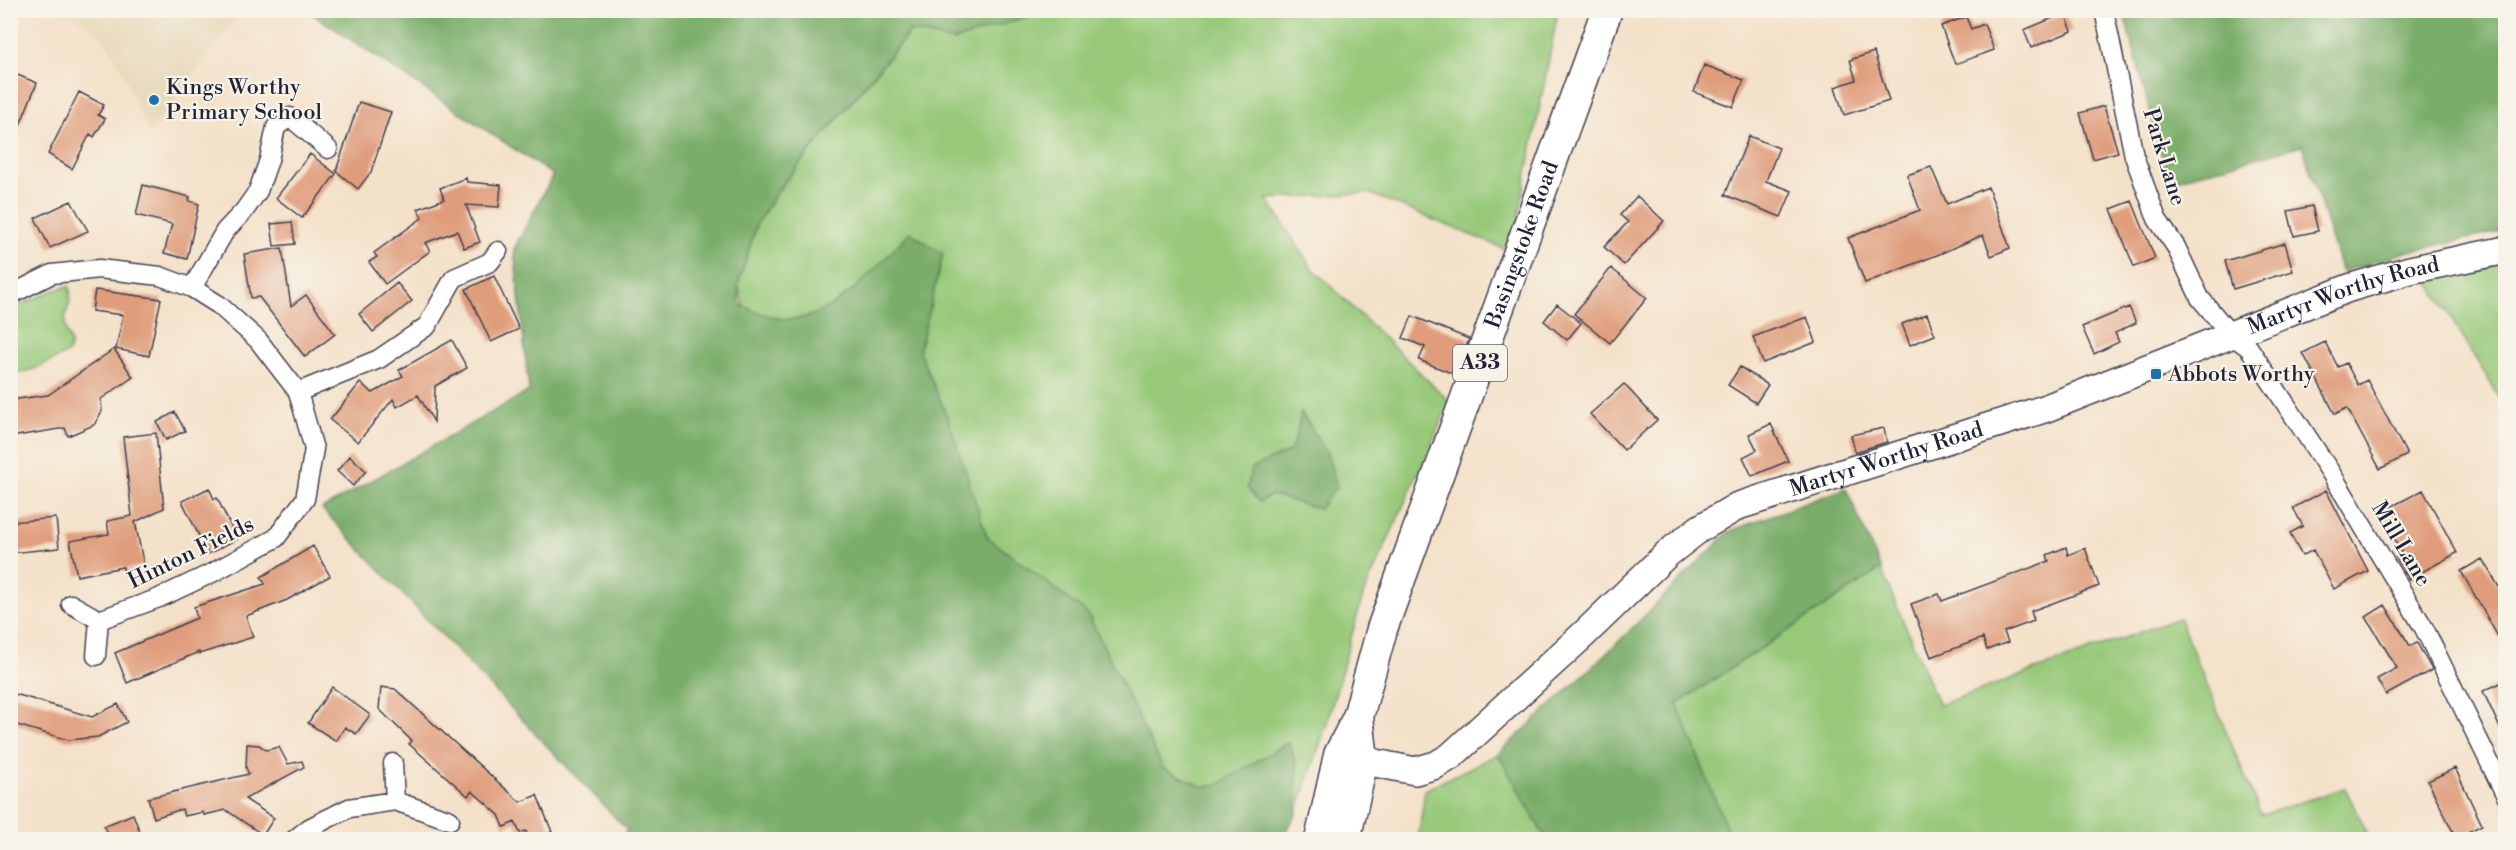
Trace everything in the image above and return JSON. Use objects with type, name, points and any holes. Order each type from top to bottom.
[{"type":"main road","name":"Basingstoke Road","points":[[1345,840],[1351,758],[1358,717],[1382,628],[1606,10]]},
{"type":"main road","name":"Martyr Worthy Road","points":[[1351,758],[1415,771],[1436,765],[1451,756],[1667,554],[1699,529],[1738,506],[2044,409],[2349,288],[2410,270],[2505,250]]},
{"type":"main road","name":"Basingstoke Road","points":[[1320,840],[1351,758]]},
{"type":"street","name":"Park Lane","points":[[2104,10],[2134,156],[2157,219],[2176,247],[2200,298],[2230,334]]},
{"type":"street","points":[[192,288],[225,231],[244,212],[258,191],[269,160],[276,127],[290,117],[328,149]]},
{"type":"street","points":[[298,392],[379,359],[427,326],[454,278],[490,262],[498,251]]},
{"type":"street","name":"Hinton Fields","points":[[10,295],[52,274],[99,269],[160,276],[192,288],[219,305],[258,340],[298,392],[314,449],[305,499],[276,538],[214,572],[159,598],[99,620]]},
{"type":"street","name":"Mill Lane","points":[[2230,334],[2248,348],[2299,425],[2424,628],[2505,796]]},
{"type":"street","points":[[71,604],[99,620],[96,656]]},
{"type":"street","points":[[393,763],[395,801]]},
{"type":"street","points":[[294,840],[309,828],[348,808],[395,801],[450,820]]},
{"type":"shaded area","name":"Kings Worthy Primary School","points":[[49,11],[240,11],[149,134],[121,67],[104,39],[74,15]]},
{"type":"green space","points":[[1044,10],[1558,11],[1512,252],[1369,193],[1267,199],[1311,267],[1450,402],[1363,595],[1326,726],[1296,815],[1297,767],[1289,742],[1217,785],[1203,787],[1163,768],[1088,614],[987,537],[919,351],[943,254],[910,233],[854,289],[819,312],[802,318],[784,319],[744,307],[738,285],[757,223],[782,185],[911,31],[953,41]]},
{"type":"green space","points":[[308,11],[1044,11],[953,41],[910,31],[782,185],[757,223],[738,285],[740,305],[784,319],[802,318],[820,312],[854,289],[910,232],[943,254],[919,351],[949,421],[987,537],[1088,614],[1163,768],[1203,787],[1217,785],[1289,742],[1297,767],[1296,815],[1281,839],[620,839],[627,830],[322,509],[529,391],[514,249],[553,175]]},
{"type":"green space","points":[[2123,11],[2505,11],[2505,226],[2500,232],[2409,251],[2342,272],[2302,145],[2169,182]]},
{"type":"green space","points":[[2505,262],[2505,407],[2425,275]]},
{"type":"green space","points":[[69,286],[70,300],[65,318],[71,343],[68,353],[36,368],[11,376],[11,309]]},
{"type":"green space","points":[[1301,412],[1327,453],[1337,486],[1319,509],[1272,495],[1259,502],[1247,488],[1252,468],[1290,451],[1296,437]]},
{"type":"green space","points":[[1846,488],[1881,569],[1677,704],[1731,839],[1549,839],[1542,832],[1498,754],[1604,656],[1730,531]]},
{"type":"green space","points":[[1881,569],[1939,705],[2179,618],[2261,815],[2345,788],[2370,839],[1731,839],[1677,704]]},
{"type":"green space","points":[[1498,754],[1542,832],[1549,839],[1418,840],[1425,790]]},
{"type":"building","points":[[2065,13],[2072,31],[2031,48],[2024,30]]},
{"type":"building","points":[[1966,17],[1971,29],[1984,24],[1994,50],[1955,64],[1941,26]]},
{"type":"building","points":[[1874,52],[1889,101],[1844,115],[1835,87],[1856,80],[1850,60]]},
{"type":"building","points":[[1704,65],[1744,80],[1733,107],[1694,92]]},
{"type":"building","points":[[15,74],[37,83],[11,147],[10,85]]},
{"type":"building","points":[[79,92],[104,105],[98,115],[105,119],[94,137],[90,134],[72,169],[48,154]]},
{"type":"building","points":[[359,102],[391,112],[371,172],[358,189],[336,171]]},
{"type":"building","points":[[2104,106],[2118,152],[2093,159],[2080,113]]},
{"type":"building","points":[[1749,136],[1779,148],[1766,181],[1792,191],[1781,217],[1725,195]]},
{"type":"building","points":[[310,154],[336,174],[302,218],[276,198]]},
{"type":"building","points":[[1931,167],[1947,204],[1988,187],[2010,248],[1991,256],[1983,235],[1865,283],[1848,238],[1920,210],[1907,175]]},
{"type":"building","points":[[466,178],[467,182],[501,185],[499,207],[466,205],[480,242],[464,248],[457,231],[425,243],[430,251],[385,284],[369,262],[377,257],[374,253],[422,218],[418,209],[444,199],[440,188]]},
{"type":"building","points":[[143,185],[190,197],[189,201],[199,204],[187,259],[164,253],[172,224],[136,215]]},
{"type":"building","points":[[1637,196],[1664,221],[1624,265],[1604,247],[1628,222],[1620,215]]},
{"type":"building","points":[[71,201],[88,231],[50,248],[35,218]]},
{"type":"building","points":[[2132,201],[2155,258],[2134,267],[2111,209]]},
{"type":"building","points":[[2312,206],[2318,231],[2294,236],[2288,211]]},
{"type":"building","points":[[292,222],[295,244],[274,246],[271,224]]},
{"type":"building","points":[[2285,243],[2293,271],[2233,289],[2225,261]]},
{"type":"building","points":[[282,248],[291,306],[306,295],[335,334],[305,357],[259,297],[251,298],[244,254]]},
{"type":"building","points":[[1611,268],[1647,298],[1610,343],[1574,314]]},
{"type":"building","points":[[494,276],[519,329],[491,342],[466,289]]},
{"type":"building","points":[[397,283],[412,301],[373,332],[359,314]]},
{"type":"building","points":[[95,290],[161,299],[149,356],[116,349],[123,315],[92,311]]},
{"type":"building","points":[[1557,304],[1581,323],[1567,340],[1544,321]]},
{"type":"building","points":[[2129,307],[2136,323],[2115,333],[2119,342],[2094,354],[2082,327]]},
{"type":"building","points":[[1927,314],[1935,335],[1910,345],[1902,324]]},
{"type":"building","points":[[1412,316],[1469,339],[1456,375],[1419,360],[1425,347],[1403,338]]},
{"type":"building","points":[[1807,317],[1816,342],[1763,363],[1753,337]]},
{"type":"building","points":[[452,340],[467,368],[435,386],[434,422],[418,395],[397,407],[393,399],[358,442],[330,420],[360,383],[373,393],[403,376],[399,370]]},
{"type":"building","points":[[2325,342],[2338,367],[2346,363],[2358,385],[2367,380],[2407,455],[2380,469],[2347,408],[2335,414],[2303,353]]},
{"type":"building","points":[[114,349],[133,377],[101,399],[102,411],[94,425],[68,436],[65,428],[10,437],[10,400],[48,395]]},
{"type":"building","points":[[1740,367],[1768,385],[1756,403],[1728,385]]},
{"type":"building","points":[[1624,384],[1657,420],[1624,450],[1590,414]]},
{"type":"building","points":[[175,412],[185,431],[166,440],[157,422]]},
{"type":"building","points":[[1771,424],[1788,461],[1752,476],[1743,457],[1757,450],[1749,434]]},
{"type":"building","points":[[1884,428],[1887,442],[1855,452],[1851,435]]},
{"type":"building","points":[[156,433],[164,508],[135,522],[144,566],[123,570],[123,567],[77,576],[70,541],[109,534],[107,521],[132,516],[123,437]]},
{"type":"building","points":[[350,456],[366,471],[353,486],[337,471]]},
{"type":"building","points":[[209,488],[214,499],[217,498],[237,539],[208,554],[182,501]]},
{"type":"building","points":[[2326,490],[2368,571],[2334,589],[2313,550],[2302,556],[2290,533],[2303,526],[2293,508]]},
{"type":"building","points":[[2423,490],[2457,553],[2409,579],[2396,557],[2402,554],[2381,512]]},
{"type":"building","points":[[56,518],[59,548],[10,553],[10,522]]},
{"type":"building","points":[[313,546],[330,576],[287,600],[246,616],[253,637],[199,654],[199,652],[127,683],[115,653],[197,618],[194,607],[265,584],[261,577]]},
{"type":"building","points":[[2066,547],[2068,555],[2085,548],[2099,586],[2031,611],[2034,621],[2004,632],[2008,642],[1987,650],[1983,638],[1931,657],[1911,604],[1939,594],[1942,601],[2049,561],[2047,555]]},
{"type":"building","points":[[2482,559],[2499,587],[2505,584],[2505,649],[2461,571]]},
{"type":"building","points":[[2385,605],[2410,646],[2417,643],[2432,670],[2386,695],[2377,679],[2397,668],[2366,617]]},
{"type":"building","points":[[2505,681],[2505,739],[2483,691]]},
{"type":"building","points":[[332,687],[370,715],[356,734],[345,727],[336,741],[308,723]]},
{"type":"building","points":[[381,687],[395,689],[520,802],[537,795],[552,832],[529,840],[526,831],[520,833],[515,822],[504,827],[499,815],[472,791],[468,796],[409,744],[412,741],[379,709]]},
{"type":"building","points":[[15,694],[92,717],[118,704],[127,722],[98,737],[68,740],[10,723],[10,709]]},
{"type":"building","points":[[247,744],[259,745],[266,750],[279,747],[288,764],[302,761],[304,767],[245,799],[274,818],[263,835],[226,810],[204,815],[203,812],[184,816],[182,809],[154,818],[148,798],[249,774],[246,768]]},
{"type":"building","points":[[2455,768],[2482,825],[2456,838],[2428,781]]},
{"type":"building","points":[[133,814],[143,840],[110,840],[104,826]]},
{"type":"place","name":"Kings Worthy Primary School","points":[[154,100]]},
{"type":"place","name":"Abbots Worthy","points":[[2156,374]]}]
